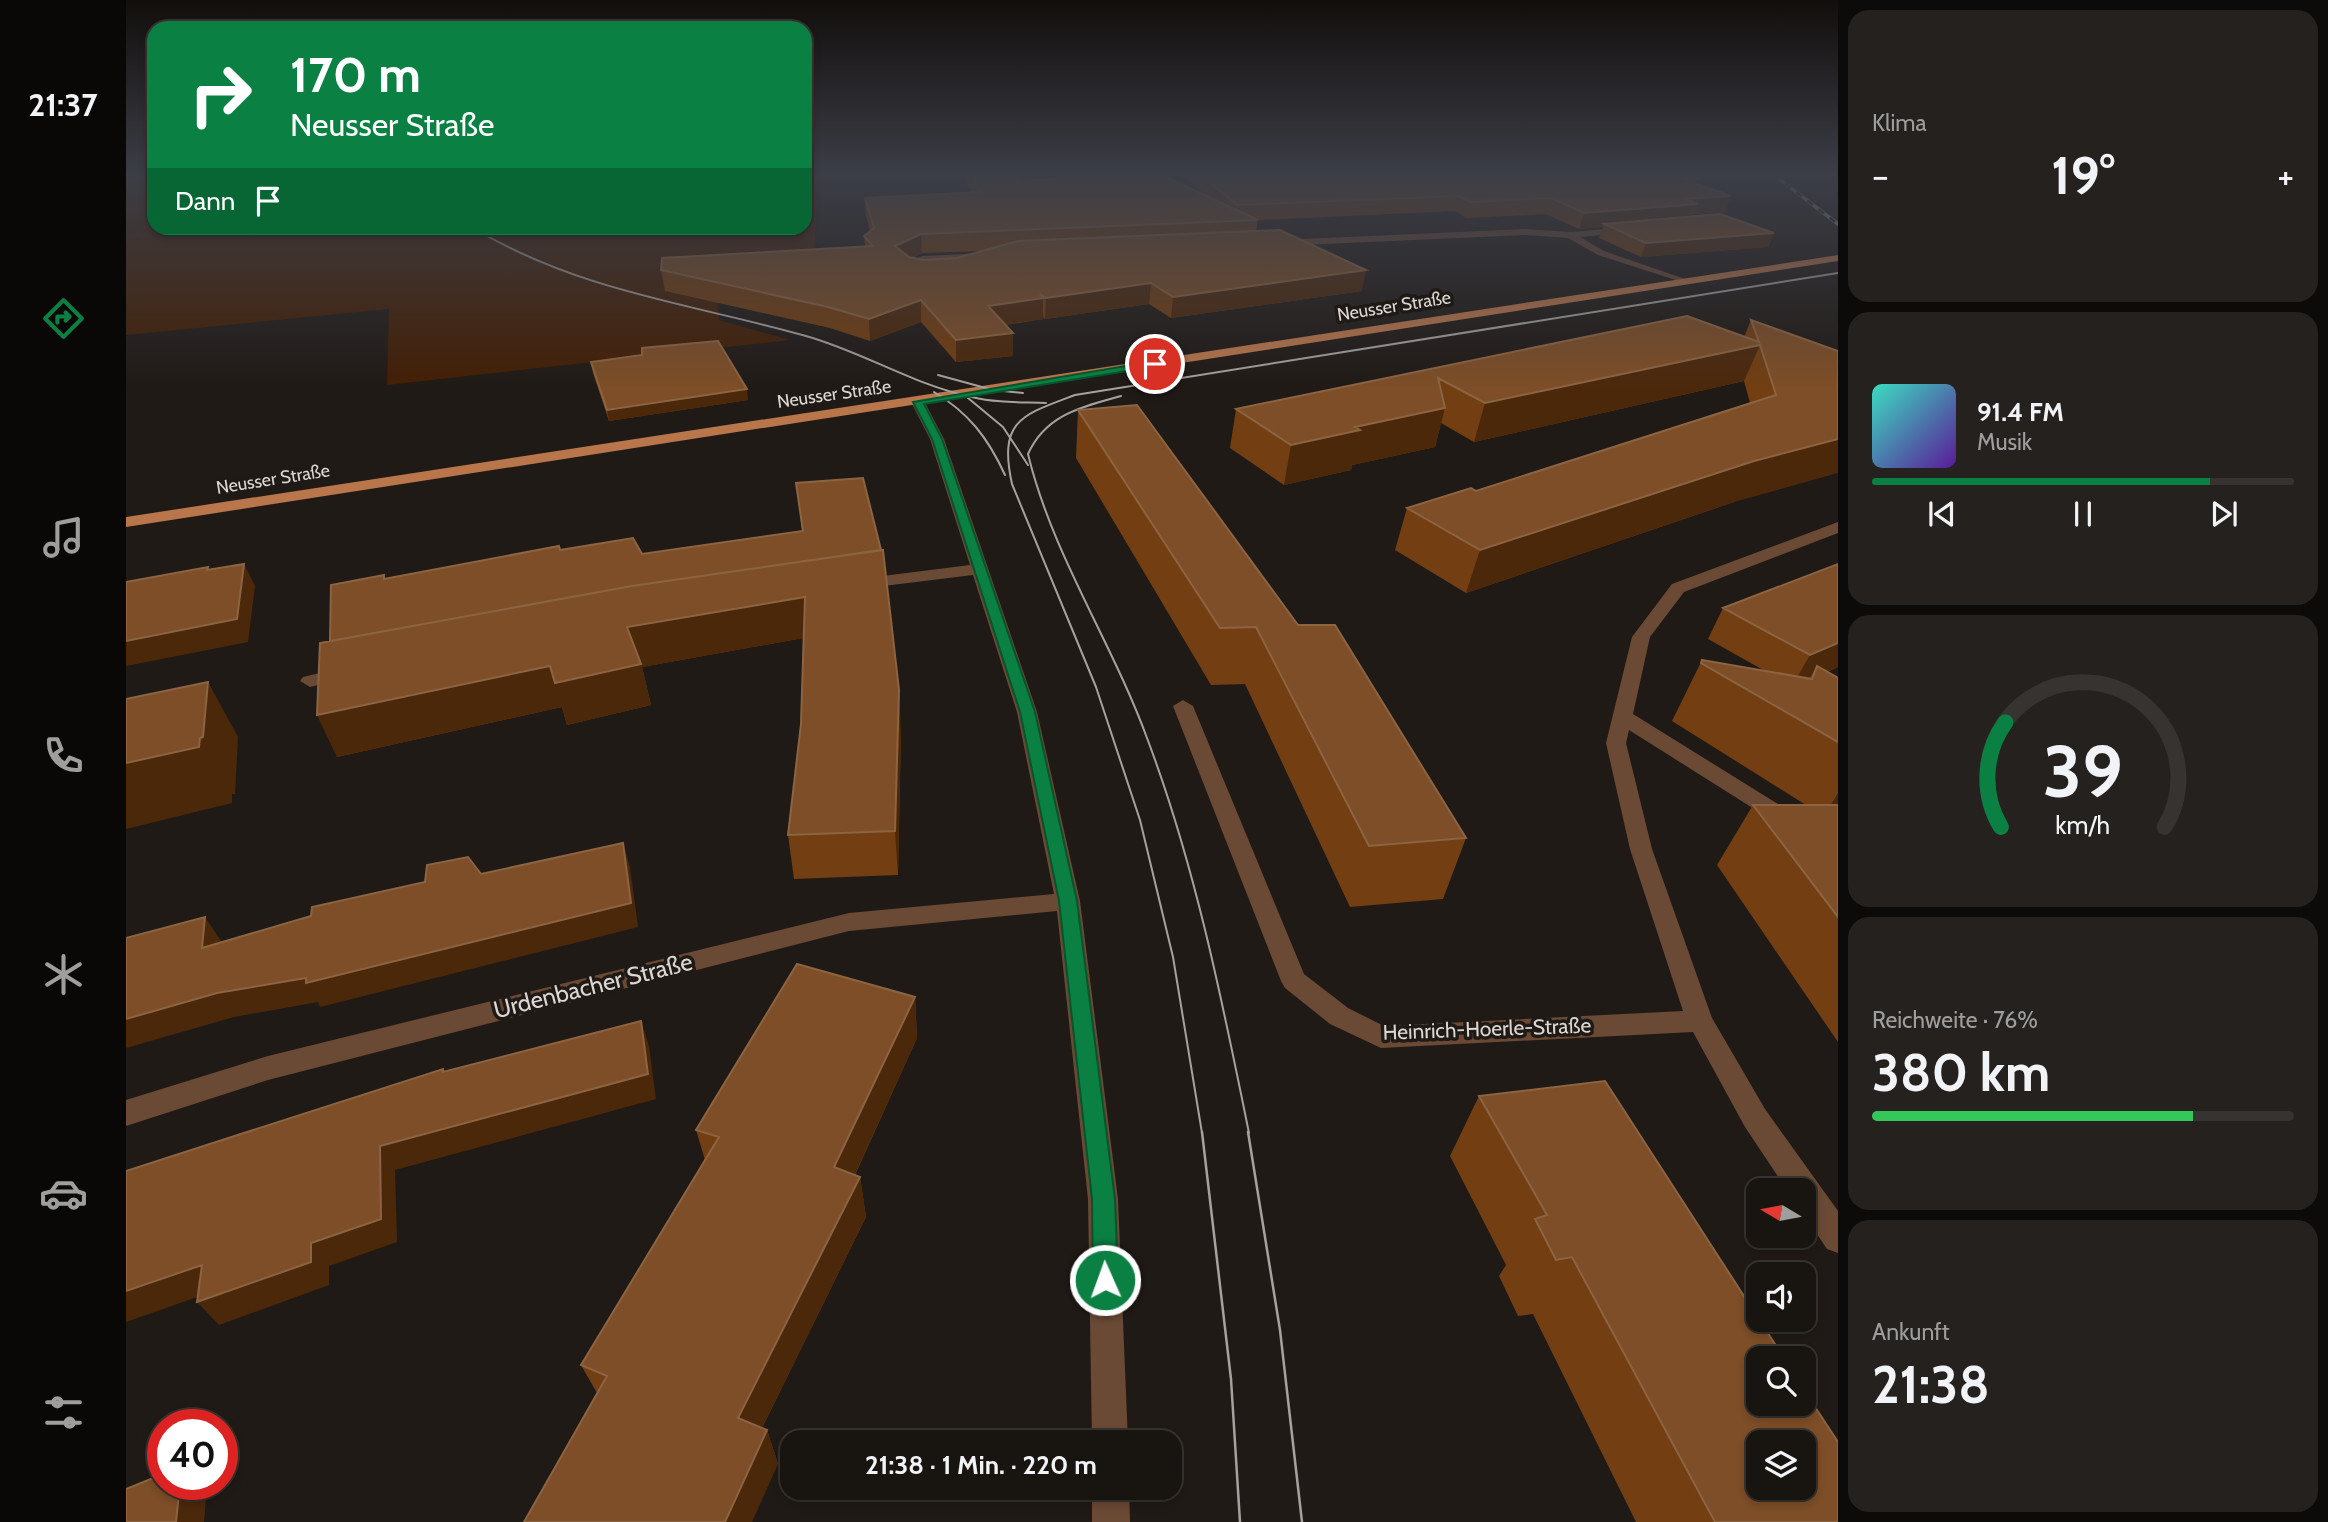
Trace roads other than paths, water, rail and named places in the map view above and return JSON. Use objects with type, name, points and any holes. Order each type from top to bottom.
[{"type":"main road","name":"Neusser Straße","points":[[126,522],[602,447],[918,402],[1838,258]]},
{"type":"street","points":[[1589,246],[1601,253],[1681,281]]},
{"type":"street","points":[[928,275],[917,274],[903,267],[922,259],[1004,257],[962,269]]},
{"type":"street","points":[[918,402],[937,439],[1027,712],[1068,901],[1103,1199],[1110,1430]]},
{"type":"street","points":[[1838,527],[1678,588],[1641,637],[1616,743],[1641,849],[1700,1021],[1755,1118],[1838,1238]]},
{"type":"street","points":[[834,587],[981,569]]},
{"type":"street","points":[[310,681],[362,670]]},
{"type":"street","name":"Heinrich-Hoerle-Straße","points":[[1183,706],[1294,981],[1339,1017],[1381,1037],[1700,1021]]},
{"type":"street","points":[[1622,717],[1804,830]]},
{"type":"street","name":"Urdenbacher Straße","points":[[126,1113],[268,1068],[849,922],[1068,901]]},
{"type":"street","points":[[1111,1500],[1111,1522]]},
{"type":"tram line","points":[[507,246],[595,282],[806,336],[951,392],[990,400],[1046,403]]},
{"type":"tram line","points":[[1010,438],[1018,423],[1028,415],[1075,395],[1838,273]]},
{"type":"tram line","points":[[938,375],[993,390],[1023,393]]},
{"type":"tram line","points":[[934,392],[976,428],[992,449],[1005,475]]},
{"type":"tram line","points":[[1121,396],[1079,409],[1055,421],[1036,440],[1028,454],[1052,527],[1133,702],[1164,786],[1206,933],[1249,1133]]},
{"type":"tram line","points":[[968,398],[1003,427],[1010,438]]},
{"type":"tram line","points":[[1010,438],[1028,465]]},
{"type":"tram line","points":[[1010,438],[1008,446],[1012,484],[1096,687],[1140,820],[1173,957],[1202,1133]]},
{"type":"tram line","points":[[1202,1132],[1231,1379],[1240,1522]]},
{"type":"tram line","points":[[1248,1132],[1280,1330],[1302,1522]]}]
